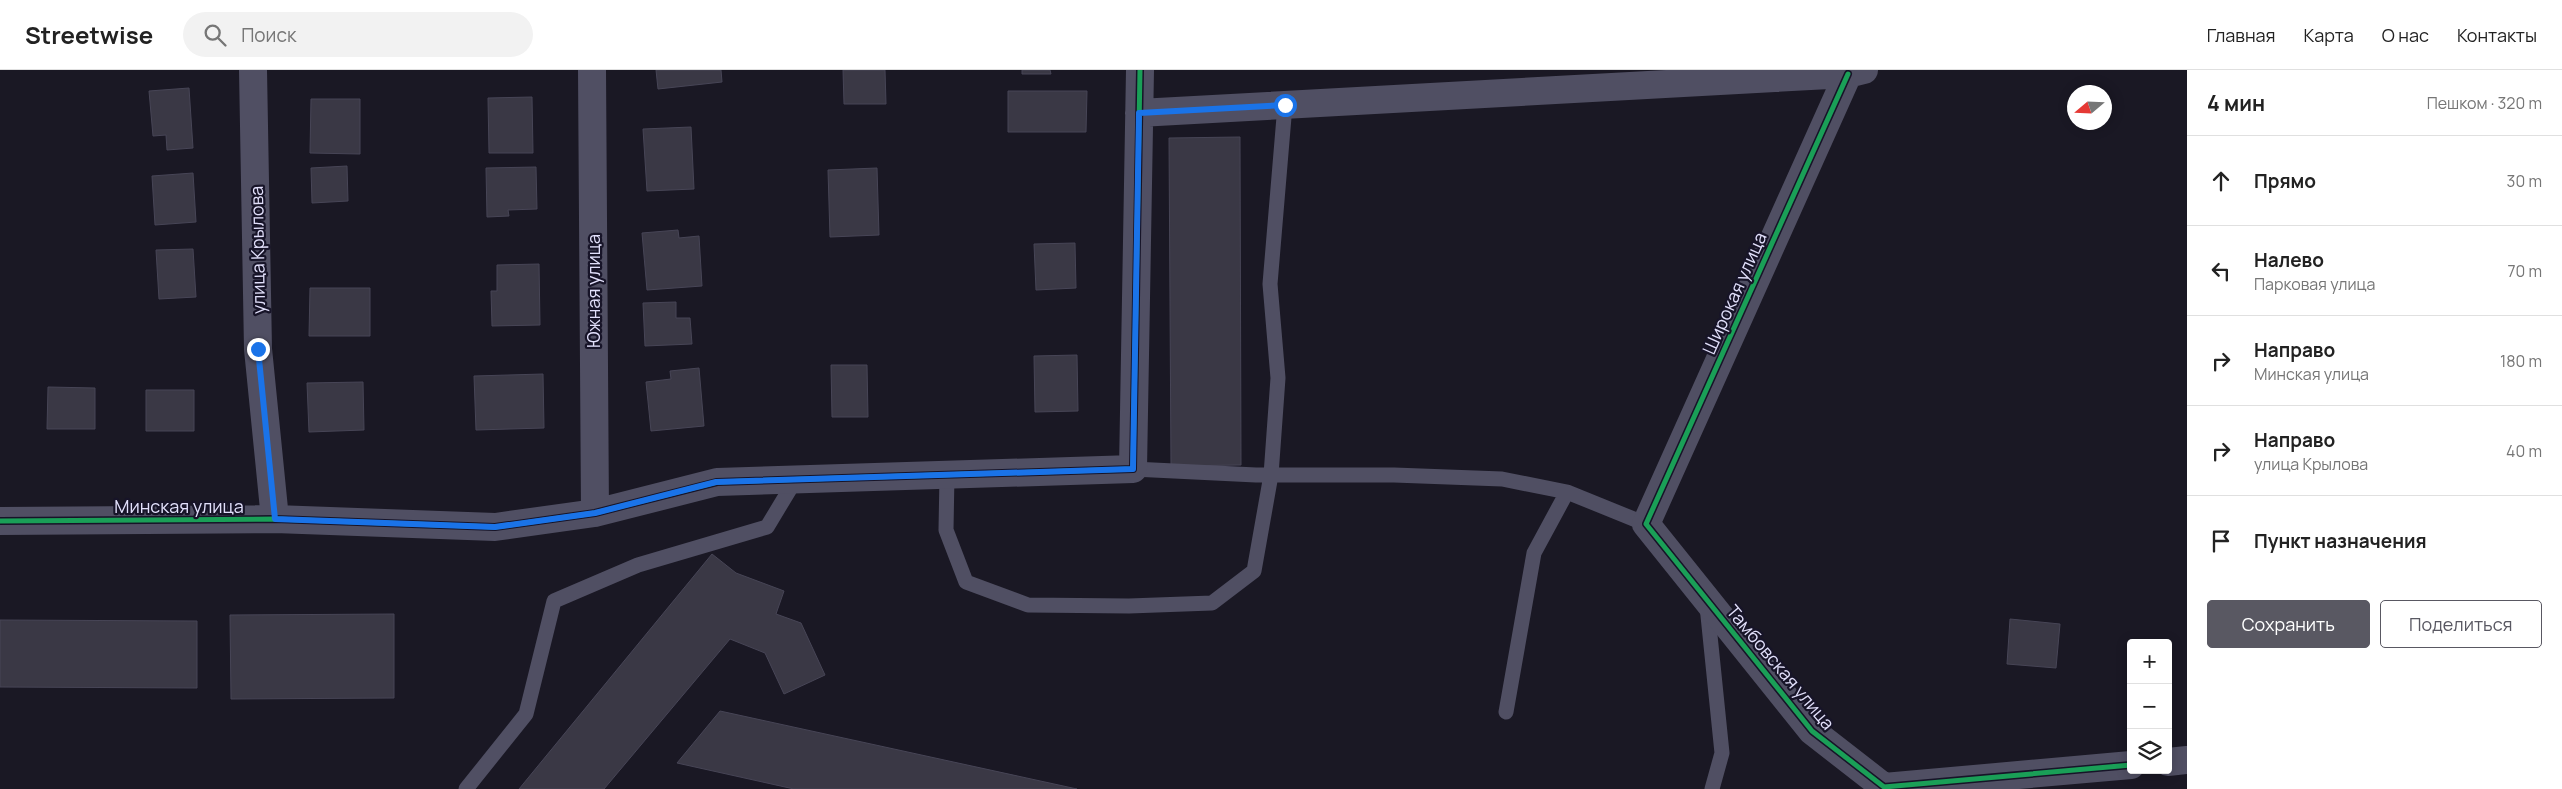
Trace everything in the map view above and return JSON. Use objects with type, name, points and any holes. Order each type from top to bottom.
[{"type":"street","name":"улица Крылова","points":[[253,70],[258,349],[275,519]]},
{"type":"street","name":"Южная улица","points":[[592,70],[595,513]]},
{"type":"street","points":[[1133,469],[1140,70]]},
{"type":"street","points":[[1139,113],[1856,72]]},
{"type":"street","name":"Широкая улица","points":[[1646,524],[1856,72]]},
{"type":"street","name":"Минская улица","points":[[0,521],[275,519],[495,527],[595,513],[716,482],[1133,469]]},
{"type":"street","name":"Тамбовская улица","points":[[1646,524],[1812,730],[1884,787],[2127,765]]},
{"type":"street","points":[[2172,762],[2187,760]]},
{"type":"lane","points":[[947,475],[946,530],[966,582],[1028,605],[1129,606],[1212,603],[1254,572],[1271,475],[1278,378],[1270,284],[1285,105]]},
{"type":"lane","points":[[1133,469],[1271,475],[1394,475],[1502,479],[1567,492],[1646,524]]},
{"type":"lane","points":[[466,789],[526,714],[554,600],[638,564],[768,527],[796,479]]},
{"type":"lane","points":[[1506,712],[1534,553],[1567,492]]},
{"type":"lane","points":[[1706,599],[1722,753],[1712,789]]},
{"type":"building","points":[[656,70],[721,70],[722,82],[658,89]]},
{"type":"building","points":[[843,70],[885,70],[886,104],[844,104]]},
{"type":"building","points":[[1022,70],[1050,70],[1051,74],[1022,74]]},
{"type":"building","points":[[189,88],[193,148],[167,150],[166,135],[153,136],[149,91]]},
{"type":"building","points":[[1008,91],[1087,91],[1086,132],[1008,132]]},
{"type":"building","points":[[532,97],[533,153],[489,153],[488,98]]},
{"type":"building","points":[[311,99],[360,99],[360,154],[310,153]]},
{"type":"building","points":[[691,127],[694,189],[647,191],[643,129]]},
{"type":"building","points":[[1240,137],[1241,465],[1171,466],[1169,138]]},
{"type":"building","points":[[347,166],[348,201],[312,203],[311,168]]},
{"type":"building","points":[[536,167],[537,209],[508,210],[509,216],[487,217],[486,168]]},
{"type":"building","points":[[877,168],[879,235],[830,237],[828,170]]},
{"type":"building","points":[[193,173],[196,222],[155,225],[152,176]]},
{"type":"building","points":[[678,230],[679,238],[699,236],[702,286],[647,290],[642,233]]},
{"type":"building","points":[[1075,243],[1076,288],[1036,290],[1034,244]]},
{"type":"building","points":[[193,249],[196,297],[159,299],[156,250]]},
{"type":"building","points":[[539,264],[540,325],[492,326],[491,291],[497,291],[497,265]]},
{"type":"building","points":[[310,288],[370,288],[370,336],[309,336]]},
{"type":"building","points":[[676,302],[676,318],[690,318],[692,344],[645,346],[643,303]]},
{"type":"building","points":[[1077,355],[1078,411],[1035,412],[1034,356]]},
{"type":"building","points":[[831,365],[867,365],[868,417],[832,417]]},
{"type":"building","points":[[699,368],[704,426],[651,431],[646,382],[671,379],[670,371]]},
{"type":"building","points":[[543,374],[544,428],[476,430],[474,376]]},
{"type":"building","points":[[363,382],[364,430],[309,432],[307,383]]},
{"type":"building","points":[[48,387],[95,388],[95,429],[47,429]]},
{"type":"building","points":[[146,390],[194,390],[194,431],[146,431]]},
{"type":"building","points":[[712,554],[736,573],[784,591],[776,614],[801,623],[825,675],[784,694],[765,653],[730,639],[604,789],[519,789]]},
{"type":"building","points":[[394,614],[394,698],[231,699],[230,615]]},
{"type":"building","points":[[2010,619],[2060,624],[2056,668],[2007,664]]},
{"type":"building","points":[[0,620],[197,621],[197,688],[0,687]]},
{"type":"building","points":[[720,711],[1077,789],[794,789],[677,763]]},
{"type":"cycle path","points":[[0,521],[275,519],[495,527],[595,513],[717,482],[1133,469],[1140,70]]},
{"type":"cycle path","points":[[1848,74],[1646,524],[1812,731],[1884,787],[2127,765]]},
{"type":"route","points":[[258,349],[275,519],[495,527],[595,513],[716,482],[1133,469],[1139,113],[1285,105]]}]
